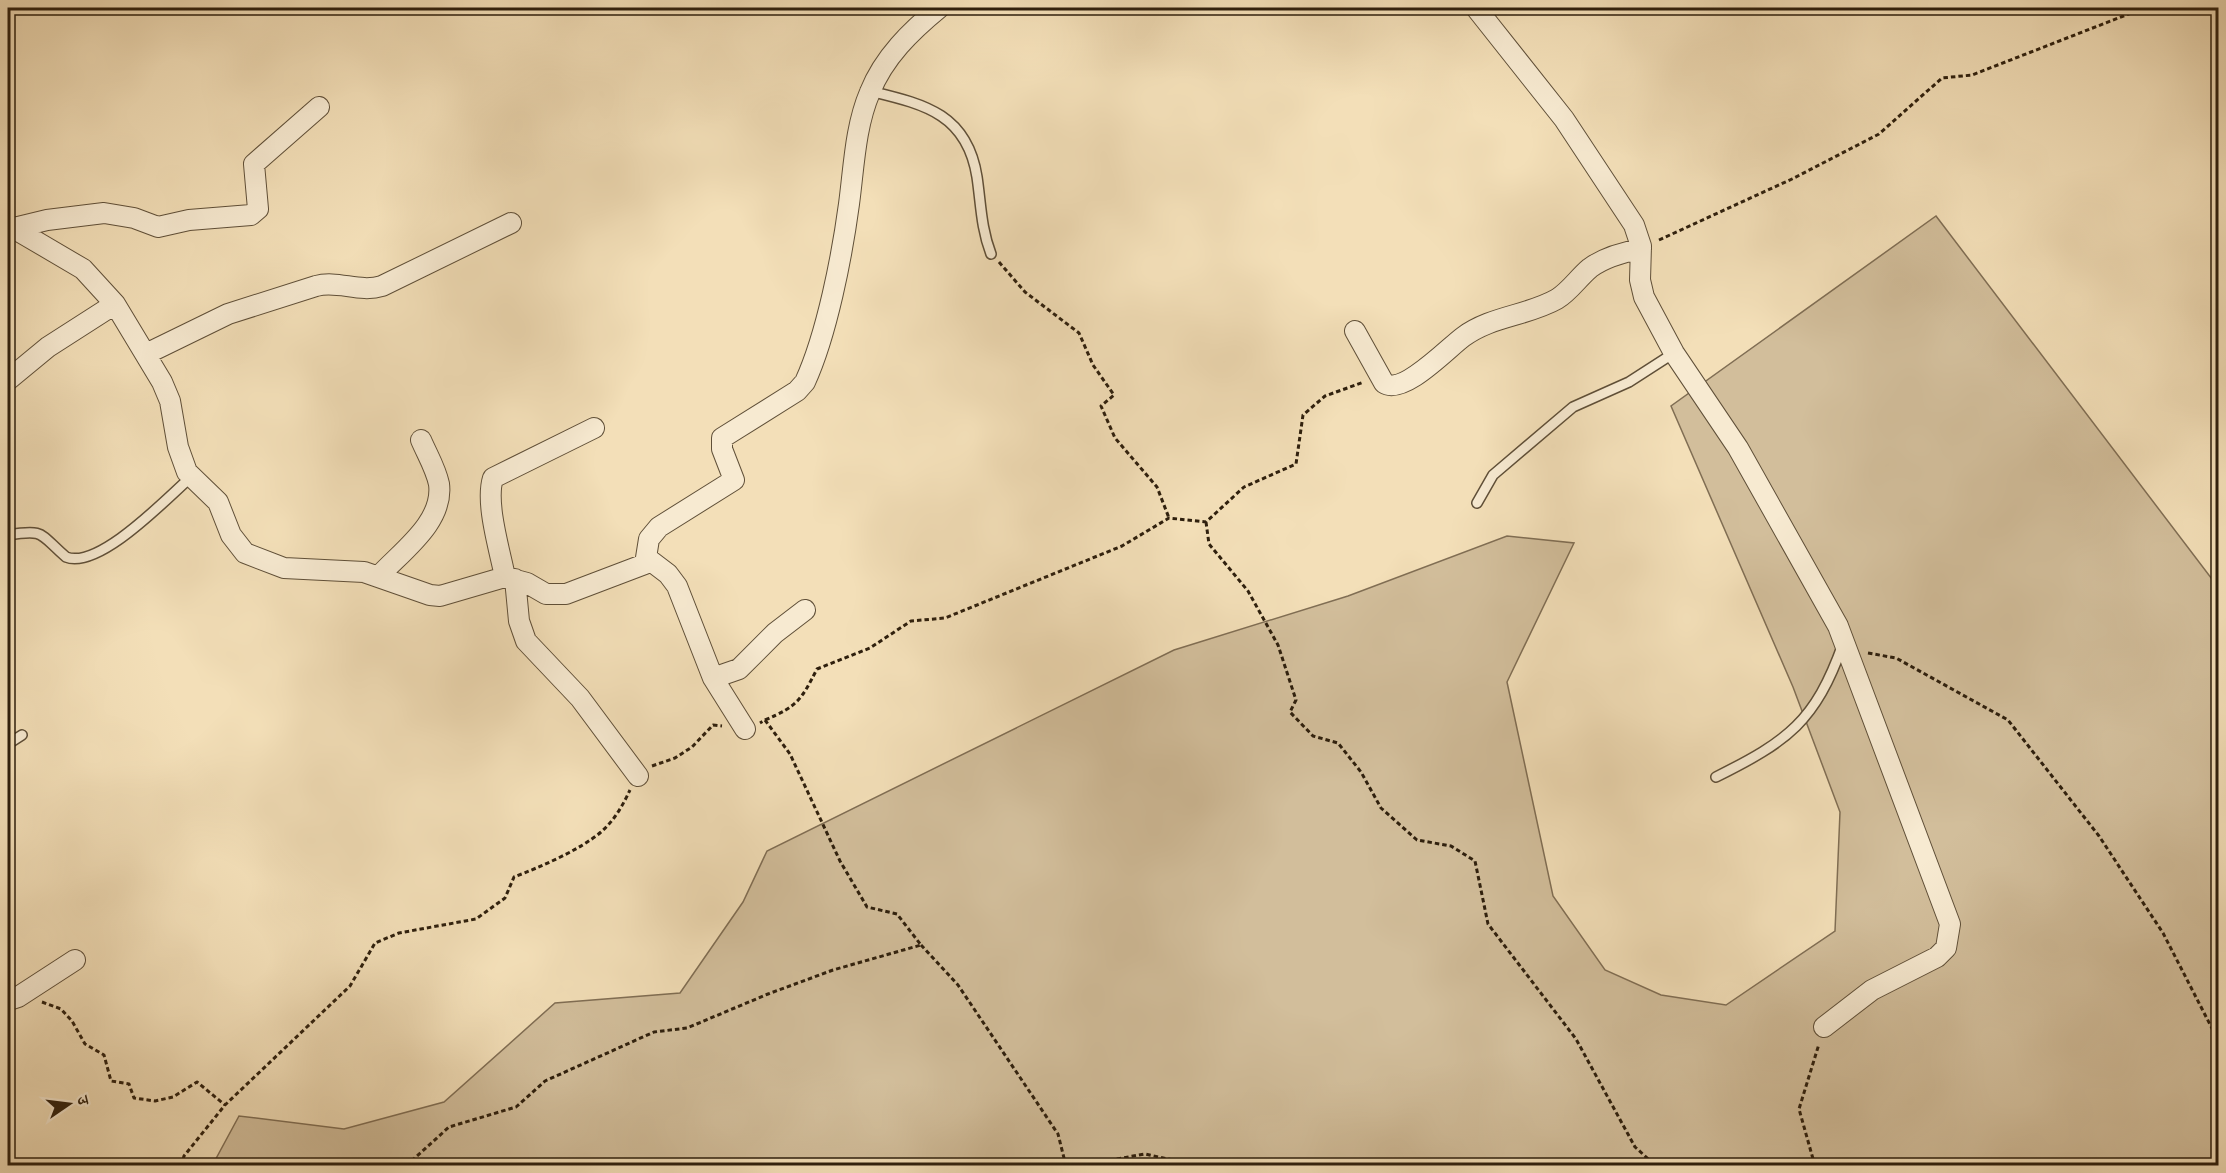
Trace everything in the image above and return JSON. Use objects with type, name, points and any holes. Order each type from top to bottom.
[{"type":"street","points":[[11,227],[82,269],[115,304],[146,354],[170,401],[181,456],[191,477],[213,494],[238,547],[254,558],[284,568],[347,570],[379,576],[419,593],[440,596],[510,578],[546,594],[566,594],[641,567],[647,558],[649,539],[659,527],[735,480],[722,449],[723,438],[797,391],[806,382],[837,274],[859,130],[870,91],[895,50],[916,27],[939,8]]},
{"type":"street","points":[[1476,8],[1564,119],[1634,225],[1641,248],[1641,289],[1674,353],[1738,448],[1832,612],[1893,768],[1950,924],[1950,936],[1946,948],[1937,957],[1872,990],[1824,1027]]},
{"type":"street","points":[[11,227],[104,213],[165,227],[189,220],[251,216],[258,209],[254,164],[319,107]]},
{"type":"street","points":[[146,354],[228,314],[266,301],[323,285],[363,290],[381,286],[511,223]]},
{"type":"street","points":[[1355,331],[1380,377],[1388,385],[1407,381],[1475,328],[1553,301],[1566,293],[1590,268],[1623,252],[1641,248]]},
{"type":"street","points":[[8,380],[48,347],[115,304]]},
{"type":"street","points":[[594,428],[494,478],[491,486],[493,509],[519,621],[526,641],[580,698],[638,776]]},
{"type":"street","points":[[379,576],[428,524],[439,502],[439,484],[420,440]]},
{"type":"street","points":[[647,558],[668,574],[677,586],[712,678],[745,729]]},
{"type":"street","points":[[712,678],[739,669],[775,633],[804,610]]},
{"type":"street","points":[[8,996],[12,999],[18,997],[75,960]]},
{"type":"lane","points":[[870,91],[919,103],[942,116],[958,130],[977,175],[983,234],[991,254]]},
{"type":"lane","points":[[1477,503],[1493,475],[1573,407],[1629,382],[1674,353]]},
{"type":"lane","points":[[8,535],[31,532],[42,534],[66,557],[80,558],[100,551],[123,537],[191,477]]},
{"type":"lane","points":[[1716,777],[1771,749],[1798,726],[1826,687],[1845,646]]},
{"type":"lane","points":[[8,744],[22,735]]},
{"type":"path","points":[[1641,248],[1679,233],[1879,134],[1942,78],[1972,75],[2144,8]]},
{"type":"path","points":[[991,254],[1025,292],[1079,333],[1093,365],[1114,395],[1101,406],[1115,438],[1157,488],[1169,518]]},
{"type":"path","points":[[181,1166],[184,1156],[225,1105],[350,986],[375,943],[399,933],[476,919],[505,897],[514,877],[545,865],[601,832],[620,810],[638,776],[655,764],[675,758],[692,747],[713,725],[745,729],[792,708],[806,692],[817,669],[870,648],[911,621],[945,618],[1122,546],[1169,518],[1206,522],[1244,487],[1296,464],[1303,415],[1325,396],[1380,377]]},
{"type":"path","points":[[1206,522],[1209,544],[1248,591],[1278,645],[1296,700],[1290,711],[1313,736],[1338,743],[1362,772],[1381,808],[1417,840],[1452,846],[1475,861],[1488,924],[1576,1039],[1635,1147],[1656,1166]]},
{"type":"path","points":[[1845,646],[1896,658],[2008,720],[2099,836],[2157,923],[2218,1040]]},
{"type":"path","points":[[765,720],[790,754],[836,851],[867,907],[897,914],[921,945],[958,985],[1058,1134],[1066,1166]]},
{"type":"path","points":[[406,1166],[449,1127],[516,1107],[544,1081],[654,1032],[687,1028],[768,993],[833,970],[921,945]]},
{"type":"path","points":[[33,999],[61,1009],[72,1021],[85,1044],[104,1055],[111,1081],[129,1084],[134,1098],[155,1101],[173,1097],[197,1082],[225,1105]]},
{"type":"path","points":[[1815,1166],[1799,1109],[1824,1027]]},
{"type":"path","points":[[1096,1166],[1100,1162],[1145,1154],[1200,1166]]},
{"type":"path","points":[[1802,1166],[1813,1160]]},
{"type":"shaded area","points":[[1936,216],[2218,587],[2218,1165],[212,1166],[239,1116],[344,1129],[444,1102],[555,1003],[680,993],[743,902],[767,851],[1174,650],[1348,596],[1507,536],[1574,543],[1507,682],[1553,896],[1605,970],[1661,995],[1726,1005],[1835,931],[1840,812],[1793,687],[1671,406]]}]
